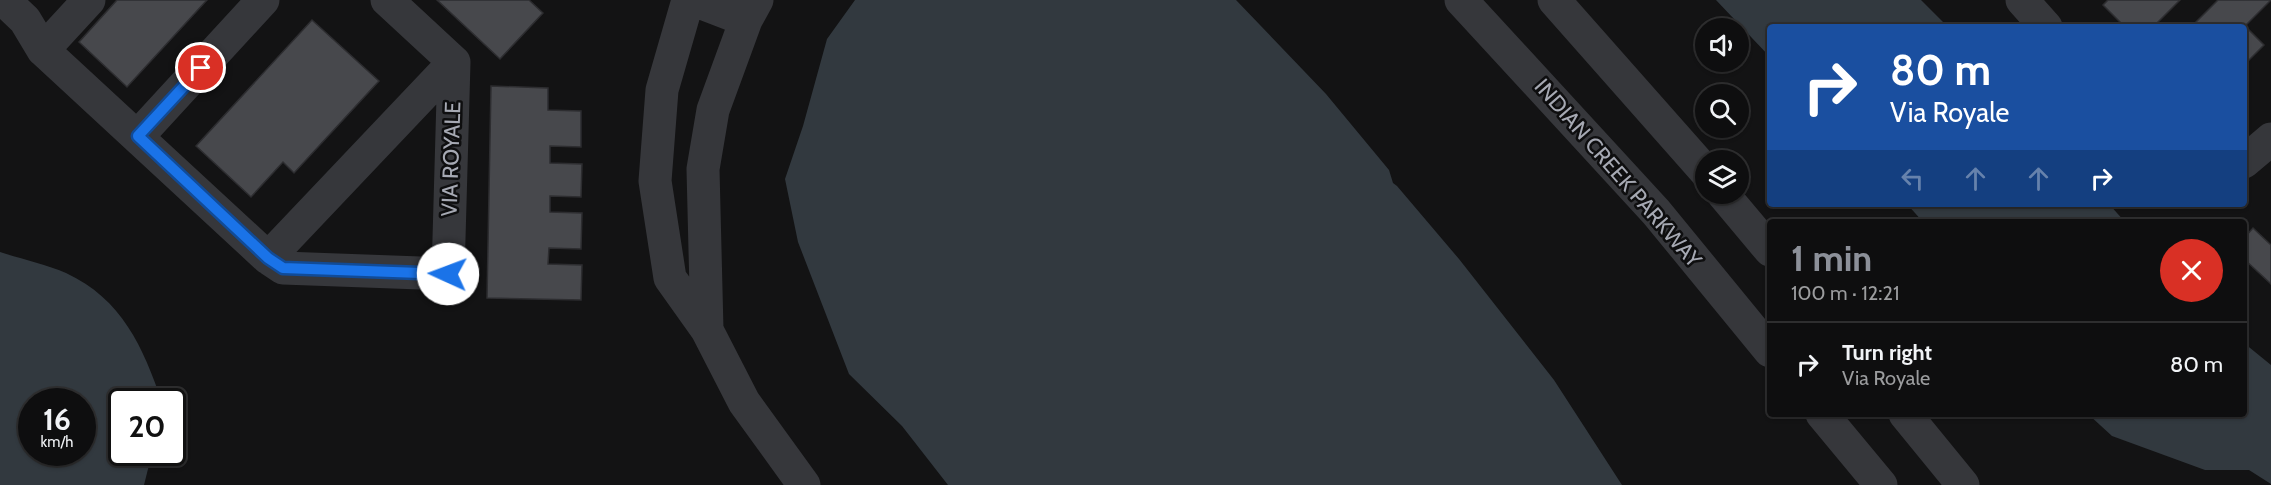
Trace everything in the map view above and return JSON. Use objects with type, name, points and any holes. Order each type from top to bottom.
[{"type":"street","name":"VIA ROYALE","points":[[4,0],[25,20],[43,50],[268,258],[283,268],[448,274],[454,62]]},
{"type":"street","points":[[43,50],[89,0]]},
{"type":"street","points":[[138,136],[263,0]]},
{"type":"street","points":[[268,258],[454,62],[387,0]]},
{"type":"street","points":[[688,0],[662,90],[655,181],[670,278],[707,330],[744,402],[804,485]]},
{"type":"street","points":[[694,0],[751,10],[713,110],[703,169],[707,330]]},
{"type":"street","name":"INDIAN CREEK PARKWAY","points":[[1461,0],[1656,212],[1767,347]]},
{"type":"street","points":[[1554,0],[1695,160]]},
{"type":"street","points":[[2022,0],[2043,24]]},
{"type":"street","points":[[2247,160],[2271,140]]},
{"type":"street","points":[[1731,204],[1767,246]]},
{"type":"street","points":[[1824,417],[1881,485]]},
{"type":"street","points":[[1907,417],[1963,485]]},
{"type":"shaded area","points":[[855,0],[1236,0],[1326,94],[1389,170],[1393,183],[1459,259],[1554,380],[1622,485],[948,485],[902,426],[849,374],[798,242],[785,179],[803,126],[827,39]]},
{"type":"shaded area","points":[[1716,0],[1921,0],[1945,24],[1767,24],[1767,54],[1749,35],[1749,18],[1733,18]]},
{"type":"shaded area","points":[[1910,207],[2112,207],[2122,219],[1920,219]]},
{"type":"shaded area","points":[[0,252],[66,273],[85,284],[102,296],[128,327],[147,362],[157,388],[108,388],[108,466],[149,466],[144,485],[0,485]]},
{"type":"shaded area","points":[[2247,345],[2271,365],[2271,484],[2249,470],[2205,470],[2112,436],[2091,417],[2247,417]]},
{"type":"building","points":[[117,0],[207,0],[127,87],[79,42]]},
{"type":"building","points":[[437,0],[529,0],[543,13],[500,59]]},
{"type":"building","points":[[2108,0],[2180,0],[2156,24],[2122,24],[2103,5]]},
{"type":"building","points":[[2218,0],[2271,0],[2247,24],[2194,24]]},
{"type":"building","points":[[312,20],[379,81],[294,173],[283,162],[251,197],[196,146]]},
{"type":"building","points":[[2247,28],[2264,45],[2247,62]]},
{"type":"building","points":[[491,86],[548,88],[548,110],[581,111],[581,147],[550,146],[550,163],[582,164],[581,197],[550,196],[550,212],[582,213],[581,249],[549,248],[548,264],[582,265],[581,300],[487,298]]},
{"type":"building","points":[[2253,228],[2271,245],[2271,284],[2247,262],[2247,235]]},
{"type":"route","points":[[201,68],[138,136],[268,258],[283,268],[448,274]]}]
